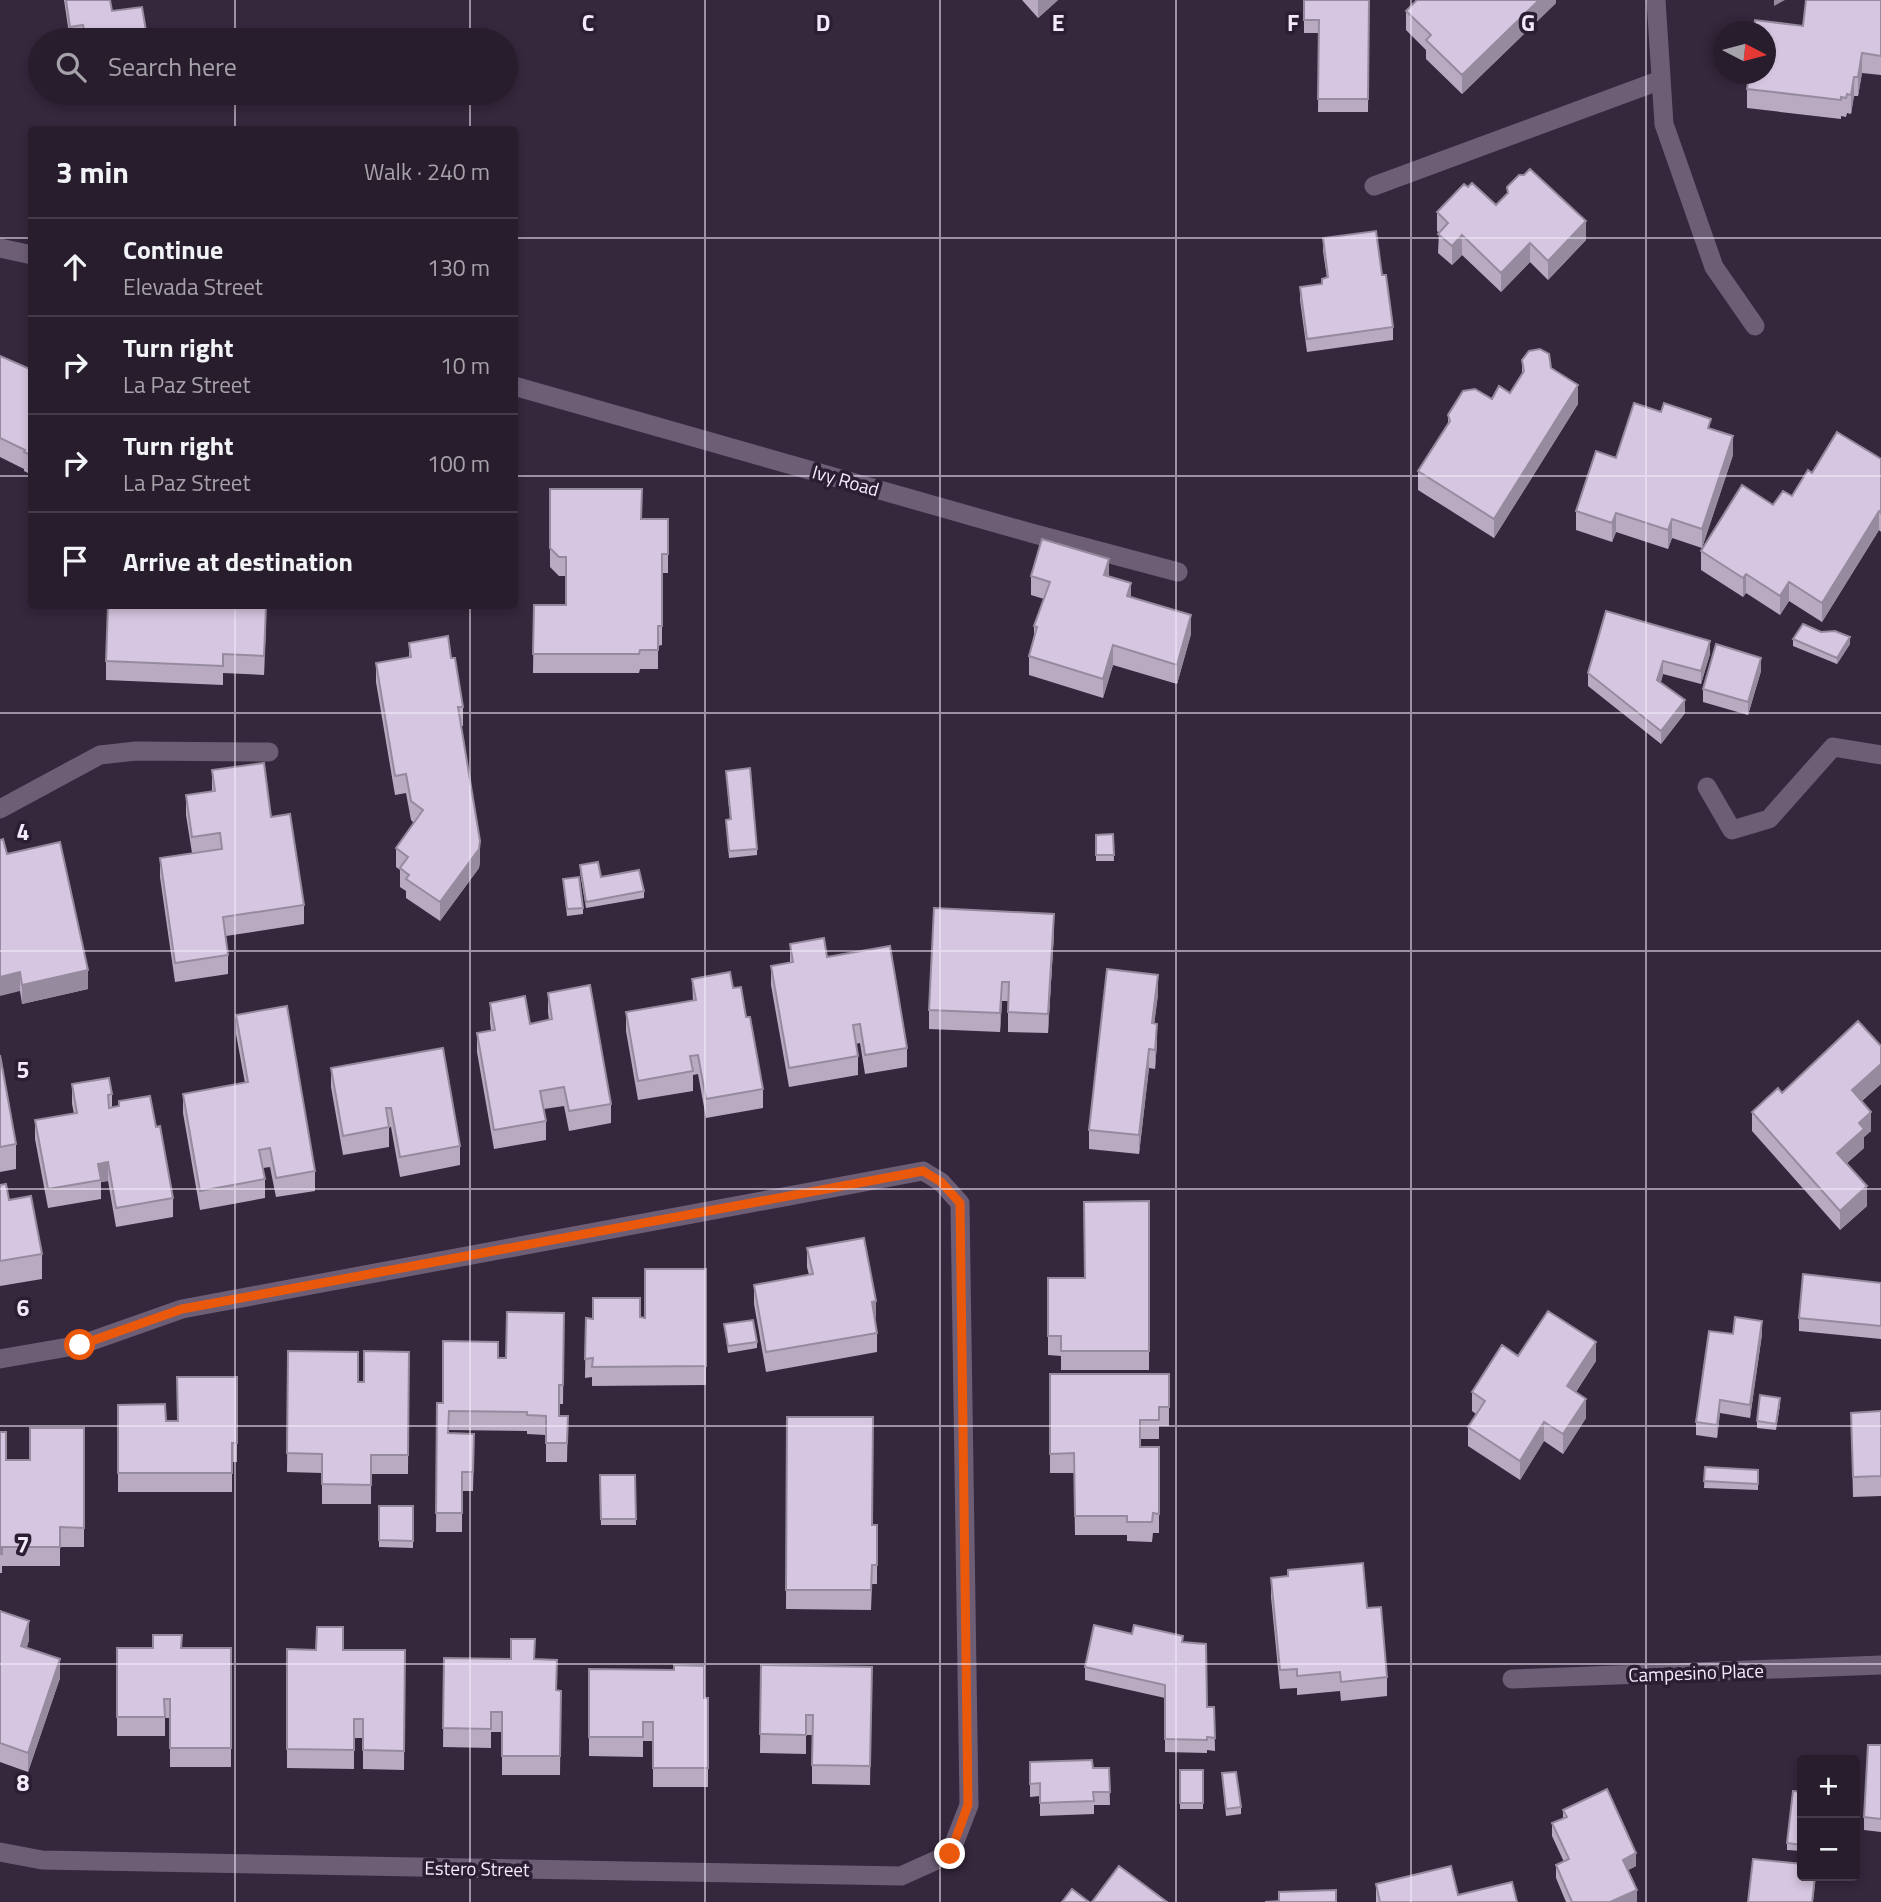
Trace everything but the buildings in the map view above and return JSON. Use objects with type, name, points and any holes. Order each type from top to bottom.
[{"type":"street","points":[[1656,0],[1664,124],[1714,267],[1755,326]]},
{"type":"street","points":[[1374,186],[1661,80]]},
{"type":"street","points":[[0,248],[28,254]]},
{"type":"street","name":"Ivy Road","points":[[518,387],[1178,572]]},
{"type":"street","points":[[1707,787],[1732,830],[1769,819],[1833,747],[1881,755]]},
{"type":"street","points":[[0,809],[100,755],[136,751],[269,752]]},
{"type":"street","name":"Estero Street","points":[[0,1359],[80,1345],[182,1309],[923,1171],[941,1182],[960,1203],[968,1805],[950,1854],[901,1876],[42,1860],[0,1852]]},
{"type":"street","name":"Campesino Place","points":[[1512,1679],[1881,1665]]},
{"type":"route","points":[[80,1345],[182,1309],[923,1171],[941,1182],[960,1203],[968,1805],[950,1854]]}]
